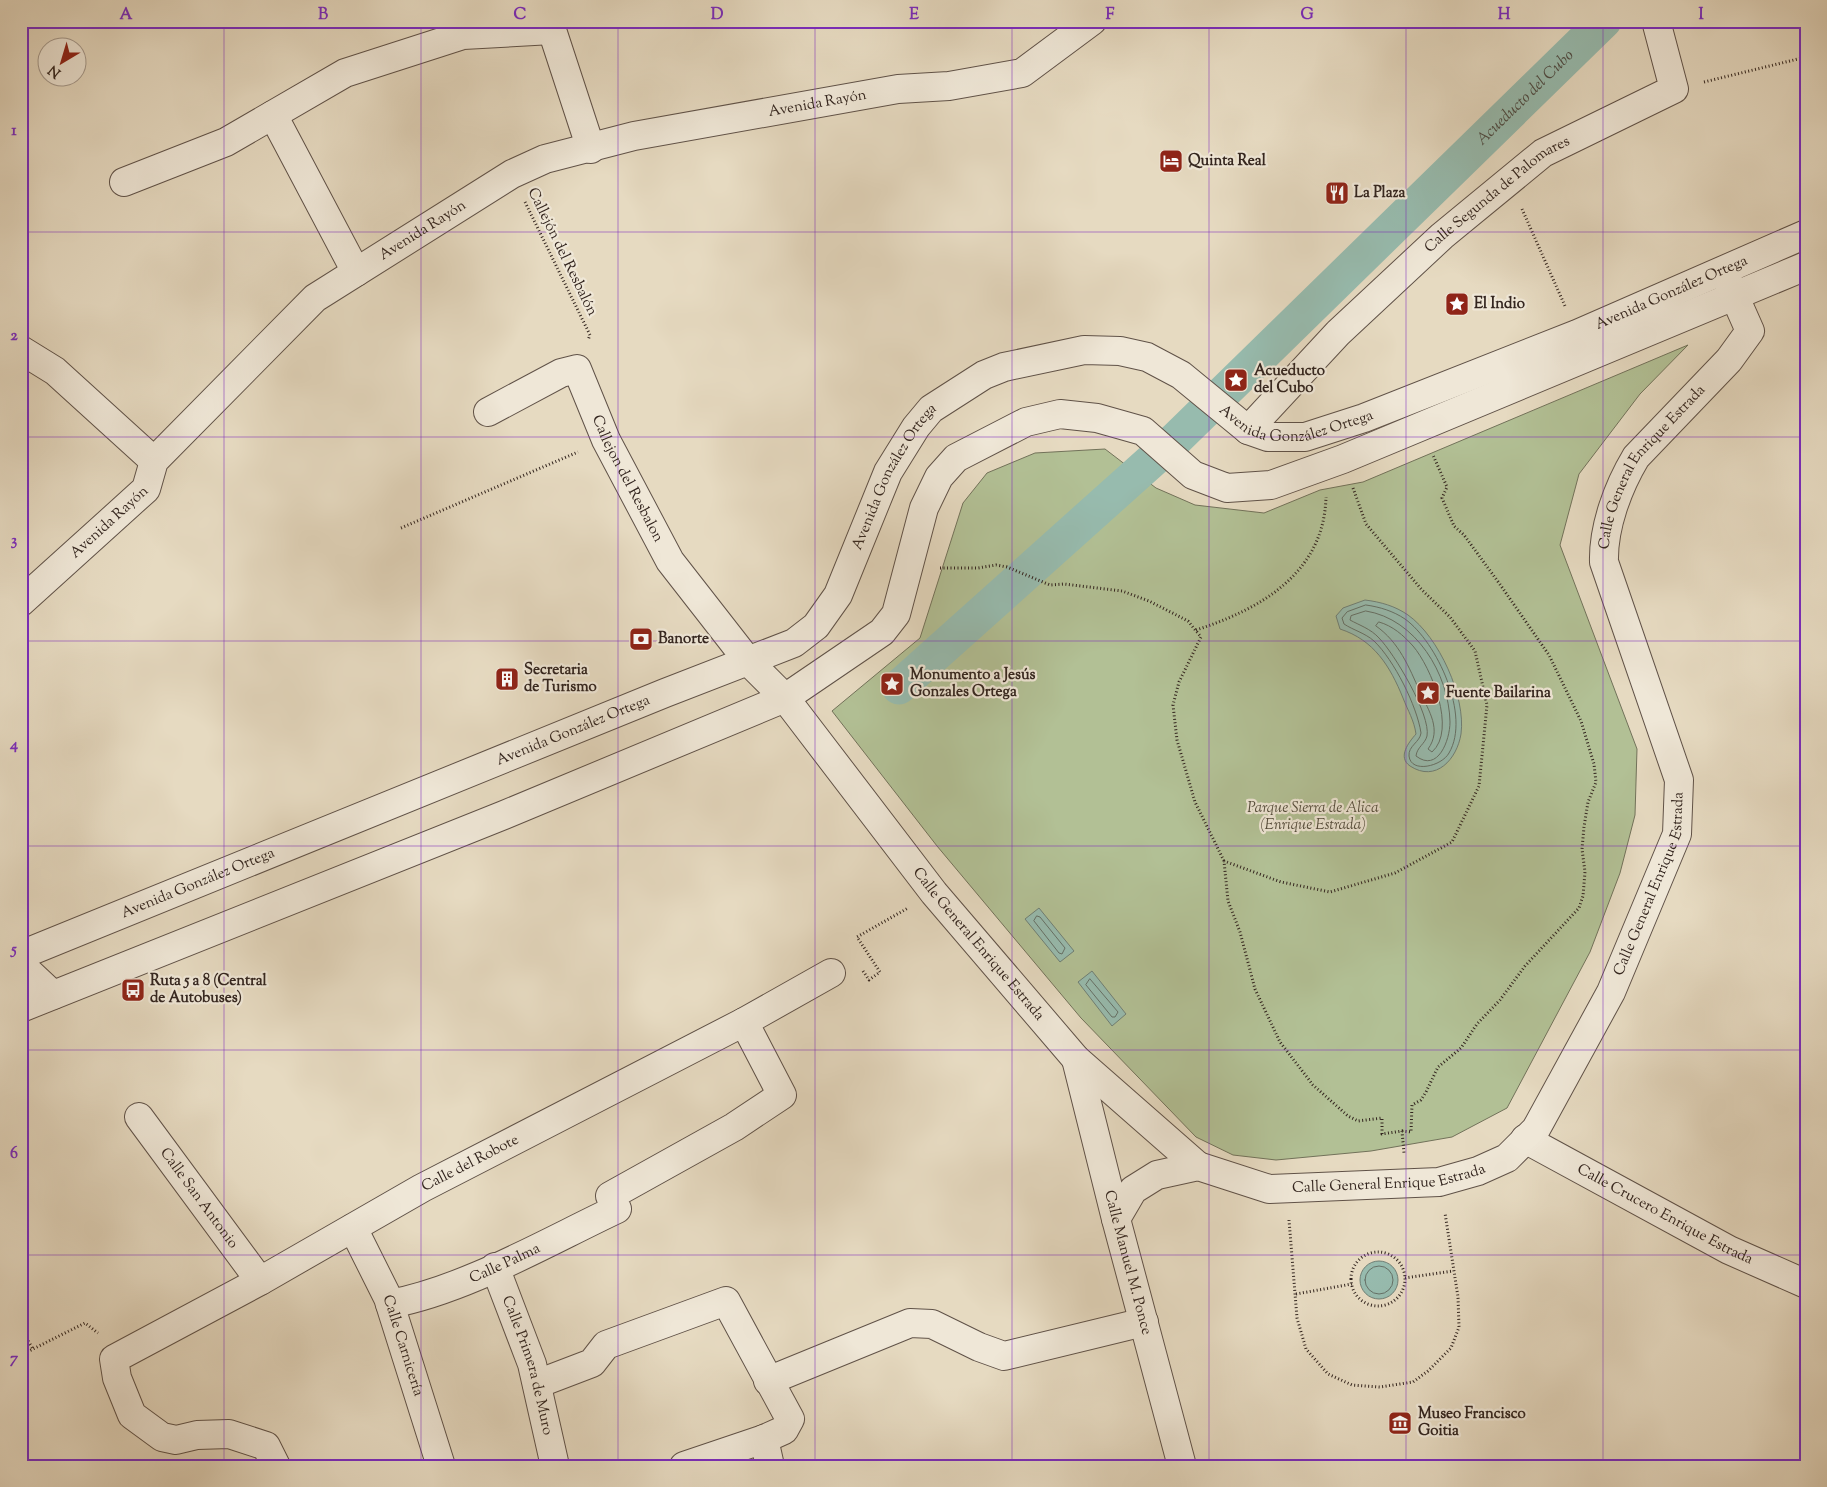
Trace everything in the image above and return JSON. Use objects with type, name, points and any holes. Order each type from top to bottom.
[{"type":"street","name":"Avenida Rayón","points":[[21,602],[146,489],[154,462],[315,298],[512,174],[545,159],[592,149],[634,136],[878,93],[949,86],[1022,73],[1092,21]]},
{"type":"street","points":[[1656,21],[1674,89]]},
{"type":"street","points":[[124,182],[226,142],[345,72],[463,35],[552,26],[592,149]]},
{"type":"street","name":"Calle Segunda de Palomares","points":[[1248,430],[1338,333],[1442,236],[1542,153],[1674,89]]},
{"type":"street","points":[[273,115],[356,272]]},
{"type":"street","name":"Avenida González Ortega","points":[[21,955],[794,643],[816,626],[838,595],[888,472],[916,427],[931,409],[984,375],[1004,367],[1084,350],[1120,351],[1146,357],[1181,375],[1248,430],[1268,437],[1305,437],[1364,418],[1577,334],[1806,234]]},
{"type":"street","name":"Avenida González Ortega","points":[[21,1008],[495,819],[785,698],[882,632],[896,614],[924,508],[939,477],[956,458],[1026,422],[1060,414],[1097,418],[1143,431],[1193,475],[1227,488],[1271,485],[1331,463],[1806,266]]},
{"type":"street","points":[[1723,269],[1734,297]]},
{"type":"street","name":"Calle General Enrique Estrada","points":[[785,698],[934,893],[1076,1059],[1198,1166],[1269,1189],[1438,1182],[1478,1171],[1507,1158],[1536,1129],[1611,992],[1677,834],[1679,780],[1604,562],[1603,542],[1626,474],[1636,457],[1729,360],[1750,331],[1734,297]]},
{"type":"street","points":[[21,350],[55,371],[154,462]]},
{"type":"street","points":[[488,412],[561,373],[577,369]]},
{"type":"street","name":"Callejon del Resbalon","points":[[577,369],[606,440],[670,561],[748,661],[785,698]]},
{"type":"street","points":[[21,965],[53,995]]},
{"type":"street","name":"Calle del Robote","points":[[114,1359],[260,1281],[422,1188],[744,1022],[831,974]]},
{"type":"street","name":"Calle Palma","points":[[390,1304],[417,1299],[495,1267],[617,1209],[610,1196],[734,1126],[782,1095],[744,1022]]},
{"type":"street","name":"Calle Manuel M. Ponce","points":[[1076,1059],[1116,1219],[1182,1466]]},
{"type":"street","name":"Calle San Antonio","points":[[139,1117],[260,1281]]},
{"type":"street","name":"Calle Crucero Enrique Estrada","points":[[1525,1139],[1729,1250],[1806,1284]]},
{"type":"street","name":"Calle General Enrique Estrada","points":[[1116,1219],[1133,1190],[1156,1174],[1198,1166]]},
{"type":"street","name":"Calle Carnicería","points":[[353,1228],[390,1304],[441,1466]]},
{"type":"street","name":"Calle Primera de Muro","points":[[495,1267],[537,1384],[555,1466]]},
{"type":"street","points":[[537,1384],[592,1363],[606,1345],[726,1302],[790,1419],[784,1430],[764,1439],[684,1466]]},
{"type":"street","points":[[768,1381],[910,1323],[932,1324],[979,1347],[1004,1356],[1144,1322]]},
{"type":"street","points":[[114,1359],[117,1378],[132,1416],[162,1437],[176,1440],[197,1435],[229,1434],[247,1438],[266,1446],[276,1466]]},
{"type":"street","points":[[764,1439],[770,1466]]},
{"type":"path","points":[[1674,89],[1806,58]]},
{"type":"path","name":"Callejón del Resbalón","points":[[512,174],[590,335],[577,369]]},
{"type":"path","points":[[1509,180],[1577,334]]},
{"type":"path","points":[[909,566],[978,568],[996,565],[1007,567],[1050,585],[1064,584],[1122,591],[1149,601],[1188,621],[1201,637],[1178,682],[1172,704],[1177,740],[1196,802],[1224,861],[1228,902],[1240,932],[1255,989],[1280,1042],[1313,1085],[1348,1116],[1358,1121],[1382,1118],[1382,1134],[1402,1131],[1411,1132],[1412,1105],[1421,1100],[1438,1067],[1461,1048],[1477,1024],[1500,1000],[1525,966],[1579,908],[1583,896],[1585,872],[1582,849],[1584,827],[1589,797],[1596,782],[1588,741],[1570,695],[1548,655],[1510,599],[1464,535],[1454,526],[1442,498],[1447,488],[1420,426]]},
{"type":"path","points":[[401,528],[606,440]]},
{"type":"path","points":[[1195,630],[1231,618],[1266,599],[1293,577],[1314,551],[1326,516],[1327,489],[1331,463]]},
{"type":"path","points":[[1224,861],[1281,882],[1330,892],[1386,876],[1452,842],[1479,786],[1488,705],[1475,651],[1450,617],[1426,594],[1366,524],[1331,463]]},
{"type":"path","points":[[861,969],[868,980],[880,972],[857,937],[934,893]]},
{"type":"path","points":[[1402,1131],[1407,1184]]},
{"type":"path","points":[[1286,1189],[1297,1318],[1306,1349],[1328,1374],[1352,1385],[1380,1387],[1413,1382],[1428,1371],[1451,1348],[1459,1327],[1458,1297],[1443,1197],[1438,1182]]},
{"type":"path","points":[[1371,1253],[1388,1254],[1396,1258],[1402,1265],[1405,1278],[1403,1290],[1398,1298],[1382,1306],[1364,1302],[1358,1296],[1352,1284],[1352,1271],[1357,1263],[1371,1253]]},
{"type":"path","points":[[1405,1278],[1453,1271]]},
{"type":"path","points":[[1296,1294],[1352,1284]]},
{"type":"path","points":[[21,1355],[85,1323],[96,1330],[114,1359]]},
{"type":"path","points":[[21,1329],[33,1349]]},
{"type":"green space","name":"Parque Sierra de Alica (Enrique Estrada)","points":[[1688,345],[1640,394],[1579,474],[1560,545],[1637,749],[1635,815],[1620,873],[1590,952],[1507,1108],[1452,1137],[1371,1151],[1276,1160],[1233,1155],[1196,1137],[1081,1018],[937,846],[832,711],[920,638],[963,503],[987,473],[1035,453],[1105,449],[1156,488],[1195,505],[1264,513],[1320,490],[1363,482]]},
{"type":"water","name":"Fuente Bailarina","points":[[1365,600],[1388,605],[1408,615],[1430,638],[1448,669],[1459,703],[1461,734],[1459,743],[1450,760],[1437,770],[1419,771],[1406,762],[1404,758],[1405,750],[1416,734],[1398,686],[1386,665],[1371,647],[1352,634],[1340,629],[1336,616],[1343,608]]},
{"type":"water","points":[[1039,908],[1074,951],[1060,962],[1025,919]]},
{"type":"water","points":[[1092,971],[1126,1014],[1112,1026],[1078,982]]},
{"type":"water","points":[[1379,1261],[1392,1267],[1398,1280],[1392,1293],[1379,1299],[1366,1293],[1360,1280],[1366,1267]]},
{"type":"waterway","name":"Acueducto del Cubo","points":[[899,687],[1177,438],[1604,21]]},
{"type":"place","name":"Quinta Real","points":[[1171,161]]},
{"type":"place","name":"La Plaza","points":[[1337,193]]},
{"type":"place","name":"El Indio","points":[[1457,304]]},
{"type":"place","name":"Acueducto del Cubo","points":[[1236,380]]},
{"type":"place","name":"Banorte","points":[[641,639]]},
{"type":"place","name":"Secretaria de Turismo","points":[[507,679]]},
{"type":"place","name":"Monumento a Jesús Gonzales Ortega","points":[[892,684]]},
{"type":"place","name":"Fuente Bailarina","points":[[1428,693]]},
{"type":"place","name":"Ruta 5 a 8 (Central de Autobuses)","points":[[133,990]]},
{"type":"place","name":"Museo Francisco Goitia","points":[[1400,1423]]}]
